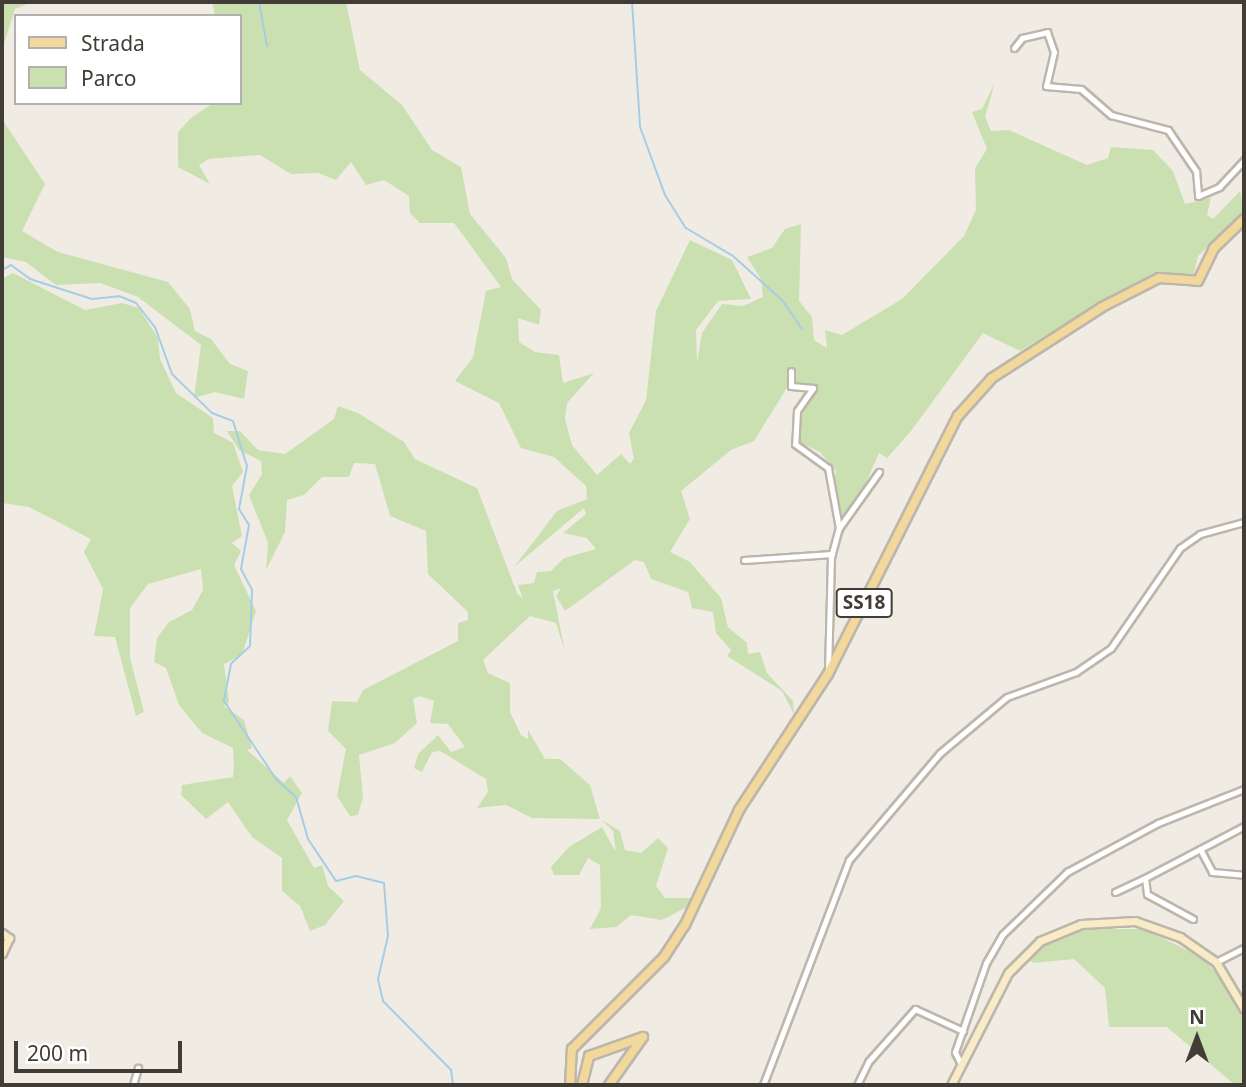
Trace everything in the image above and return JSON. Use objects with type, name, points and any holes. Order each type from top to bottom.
[{"type":"main road","name":"SS18","points":[[570,1085],[572,1049],[664,957],[739,810],[828,674],[958,416],[992,378],[1151,280],[1198,282],[1214,248],[1244,219]]},
{"type":"main road","points":[[951,1085],[1008,973],[1056,932],[1135,921],[1180,937],[1216,962],[1244,1009]]},
{"type":"main road","points":[[2,933],[9,938],[2,953]]},
{"type":"main road","points":[[582,1085],[589,1056],[643,1037],[609,1085]]},
{"type":"street","points":[[1014,48],[1022,38],[1047,32],[1054,52],[1046,86],[1081,89],[1111,115],[1167,130],[1196,171],[1198,196],[1219,187],[1244,160]]},
{"type":"street","points":[[791,371],[791,386],[813,388],[797,411],[795,444],[828,468],[839,528]]},
{"type":"street","points":[[828,674],[832,554],[839,528],[879,472]]},
{"type":"street","points":[[763,1085],[781,1050],[838,879],[863,844],[940,753],[1007,697],[1076,671],[1111,648],[1180,548],[1200,534],[1244,522]]},
{"type":"street","points":[[744,560],[832,554]]},
{"type":"street","points":[[961,1064],[955,1052],[1002,935],[1067,872],[1158,823],[1244,789]]},
{"type":"street","points":[[1115,892],[1244,826]]},
{"type":"street","points":[[1200,849],[1212,872],[1244,875]]},
{"type":"street","points":[[1145,878],[1147,894],[1193,919]]},
{"type":"street","points":[[1216,962],[1244,948]]},
{"type":"street","points":[[857,1085],[869,1062],[915,1009],[962,1031]]},
{"type":"street","points":[[133,1085],[138,1068]]},
{"type":"green space","points":[[2,2],[32,2],[15,9],[2,50]]},
{"type":"green space","points":[[212,2],[346,2],[360,70],[402,105],[432,150],[461,167],[470,214],[506,258],[512,279],[541,310],[539,325],[518,318],[519,342],[535,352],[559,355],[563,383],[594,373],[567,403],[565,419],[572,445],[597,475],[621,454],[630,464],[634,459],[629,433],[646,400],[656,311],[690,240],[732,260],[751,299],[718,301],[696,330],[697,363],[702,333],[722,304],[743,306],[763,297],[761,279],[747,257],[772,248],[785,229],[801,224],[799,301],[812,317],[814,340],[827,348],[825,330],[842,335],[902,299],[964,236],[976,210],[975,168],[987,149],[972,112],[982,109],[995,82],[985,117],[991,131],[1009,130],[1087,165],[1108,158],[1111,147],[1153,150],[1173,171],[1185,204],[1211,198],[1207,215],[1213,219],[1240,191],[1244,211],[1198,256],[1192,281],[1145,280],[1053,333],[982,388],[953,424],[887,545],[929,458],[975,392],[1046,336],[1136,281],[1020,351],[983,333],[911,431],[887,458],[879,453],[835,553],[845,522],[832,491],[836,471],[820,452],[797,441],[808,385],[788,386],[754,441],[731,450],[681,491],[690,519],[670,552],[690,562],[721,598],[728,627],[747,643],[748,654],[760,652],[767,673],[793,701],[794,714],[782,691],[727,656],[731,650],[716,633],[713,612],[692,608],[688,592],[651,579],[644,562],[635,560],[565,611],[556,596],[561,588],[553,591],[565,652],[556,623],[530,616],[483,660],[488,673],[510,683],[510,712],[521,735],[528,739],[528,730],[545,759],[560,759],[590,785],[600,819],[532,818],[506,805],[477,808],[488,792],[486,779],[440,751],[432,752],[422,772],[414,768],[418,754],[438,735],[451,752],[465,747],[448,724],[430,723],[434,701],[420,696],[413,699],[417,723],[395,743],[359,755],[363,797],[358,815],[350,816],[337,796],[346,749],[328,731],[332,701],[357,702],[363,690],[458,641],[458,623],[468,620],[468,612],[428,574],[426,531],[390,516],[375,464],[354,463],[349,477],[322,477],[304,495],[287,500],[285,532],[266,570],[268,543],[249,495],[262,474],[261,461],[239,450],[227,431],[240,431],[258,450],[285,454],[334,419],[338,406],[358,413],[404,442],[415,459],[477,488],[517,593],[523,599],[518,585],[534,583],[537,572],[551,571],[564,558],[596,549],[587,538],[563,533],[586,514],[584,508],[514,567],[557,511],[587,499],[586,486],[554,457],[521,448],[499,403],[455,381],[473,357],[486,291],[501,287],[454,223],[420,223],[410,213],[409,196],[384,180],[366,185],[351,162],[336,180],[318,173],[291,174],[260,155],[209,159],[199,165],[210,184],[178,167],[178,132],[191,118],[210,105],[242,105],[242,14],[215,14]]},
{"type":"green space","points":[[2,119],[45,184],[22,231],[58,252],[168,282],[190,309],[195,331],[211,339],[230,364],[248,371],[244,399],[215,392],[194,398],[201,345],[138,297],[100,283],[56,285],[26,262],[2,257]]},
{"type":"green space","points":[[13,273],[85,310],[122,303],[139,308],[158,338],[160,359],[176,393],[213,418],[214,433],[233,443],[243,472],[232,486],[242,536],[232,543],[241,551],[234,565],[256,611],[242,655],[224,664],[229,702],[224,706],[244,720],[252,748],[247,750],[284,783],[290,776],[302,793],[287,820],[314,868],[322,865],[328,886],[344,901],[325,925],[310,931],[300,906],[282,891],[282,858],[252,837],[228,802],[206,819],[181,795],[182,785],[233,777],[233,748],[202,733],[179,705],[166,668],[154,662],[157,638],[169,622],[192,610],[203,590],[201,569],[148,584],[130,608],[130,658],[144,712],[136,716],[115,637],[94,636],[103,589],[84,552],[91,539],[29,507],[2,503],[2,279]]},
{"type":"green space","points":[[602,820],[620,831],[625,850],[641,853],[658,838],[668,848],[656,886],[665,898],[694,898],[689,906],[662,920],[631,915],[616,927],[590,929],[601,908],[600,865],[588,858],[579,875],[554,875],[551,867],[569,847],[602,827],[616,852],[613,831]]},
{"type":"green space","points":[[1083,929],[1144,929],[1203,958],[1228,987],[1244,1022],[1244,1085],[1235,1085],[1167,1027],[1109,1027],[1105,988],[1074,959],[1033,963],[1027,958],[1049,940]]},
{"type":"waterway","points":[[259,2],[267,46]]},
{"type":"waterway","points":[[632,2],[640,127],[665,195],[686,228],[733,256],[783,301],[802,329]]},
{"type":"waterway","points":[[2,270],[11,265],[30,279],[92,299],[119,296],[136,303],[155,327],[172,374],[212,413],[233,421],[247,466],[239,509],[249,525],[241,569],[252,590],[250,646],[231,664],[224,701],[276,779],[296,797],[308,839],[336,881],[356,876],[384,883],[388,936],[378,979],[383,1001],[451,1070],[453,1085]]}]
